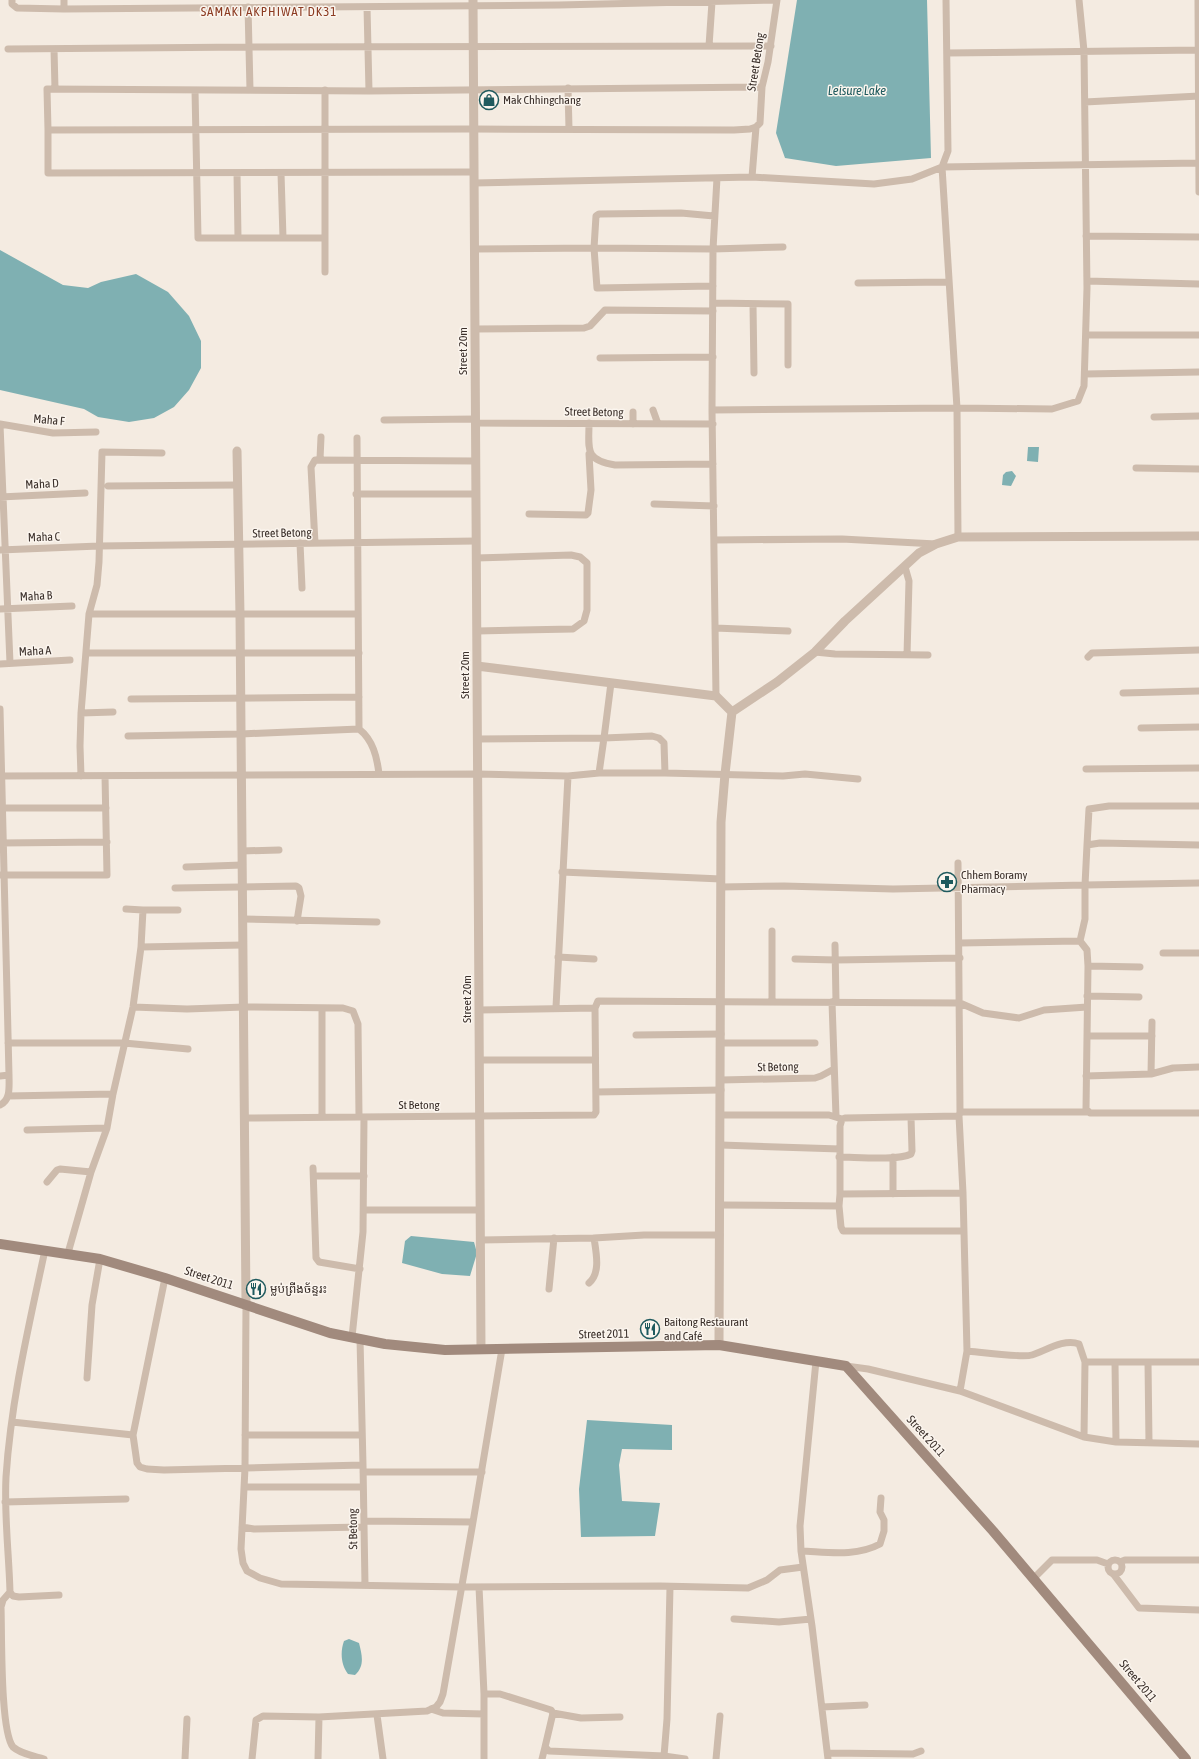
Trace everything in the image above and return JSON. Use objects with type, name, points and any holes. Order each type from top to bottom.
[{"type":"main road","name":"Street 2011","points":[[0,1244],[100,1258],[246,1304],[330,1333],[385,1344],[445,1350],[719,1345],[846,1366],[993,1531],[1186,1759]]},
{"type":"street","points":[[12,0],[12,4],[17,8],[367,7],[473,2],[559,5],[777,0]]},
{"type":"street","points":[[64,0],[64,8]]},
{"type":"street","name":"Street Betong","points":[[752,177],[756,127],[760,123],[762,87],[771,46],[777,0]]},
{"type":"street","points":[[946,0],[948,151],[942,166],[957,408],[958,537]]},
{"type":"street","points":[[712,410],[1058,408],[1078,401],[1084,386],[1085,374],[1087,281],[1084,51],[1079,0]]},
{"type":"street","points":[[1198,0],[1199,192]]},
{"type":"street","name":"Street 20m","points":[[473,2],[480,1240],[482,1349]]},
{"type":"street","points":[[709,46],[712,2]]},
{"type":"street","points":[[248,7],[250,90]]},
{"type":"street","points":[[367,7],[369,90]]},
{"type":"street","points":[[8,49],[771,46]]},
{"type":"street","points":[[54,49],[56,89]]},
{"type":"street","points":[[947,54],[1199,50]]},
{"type":"street","points":[[474,172],[48,173],[47,89],[369,90],[762,87]]},
{"type":"street","points":[[568,88],[568,129]]},
{"type":"street","points":[[195,90],[198,238],[325,238]]},
{"type":"street","points":[[325,90],[325,272]]},
{"type":"street","points":[[1085,102],[1199,96]]},
{"type":"street","points":[[48,130],[734,130],[756,127]]},
{"type":"street","points":[[474,183],[752,177],[874,184],[912,179],[942,166],[1199,163]]},
{"type":"street","points":[[237,173],[238,238]]},
{"type":"street","points":[[281,173],[283,238]]},
{"type":"street","points":[[716,696],[712,410],[713,249],[717,178]]},
{"type":"street","points":[[713,286],[597,288],[594,248],[596,216],[599,214],[681,213],[714,216]]},
{"type":"street","points":[[1086,236],[1199,237]]},
{"type":"street","points":[[474,249],[713,249],[783,247]]},
{"type":"street","points":[[1087,281],[1199,284]]},
{"type":"street","points":[[858,283],[949,282]]},
{"type":"street","points":[[754,304],[754,373]]},
{"type":"street","points":[[475,329],[584,328],[590,326],[605,310],[788,304],[788,365]]},
{"type":"street","points":[[1086,335],[1199,334]]},
{"type":"street","points":[[600,358],[713,357]]},
{"type":"street","points":[[1085,374],[1199,372]]},
{"type":"street","points":[[654,410],[658,424]]},
{"type":"street","points":[[632,412],[633,424]]},
{"type":"street","points":[[1154,417],[1199,416]]},
{"type":"street","name":"Street Betong","points":[[384,420],[713,424]]},
{"type":"street","points":[[529,514],[586,515],[588,513],[591,490],[589,423]]},
{"type":"street","points":[[0,424],[3,550],[8,609],[10,663]]},
{"type":"street","name":"Maha F","points":[[0,424],[53,433],[96,432]]},
{"type":"street","points":[[320,459],[321,437]]},
{"type":"street","points":[[357,438],[356,494],[359,729]]},
{"type":"street","points":[[589,450],[593,458],[601,463],[615,465],[713,464]]},
{"type":"street","points":[[237,451],[241,654],[246,1304],[245,1468],[241,1549],[243,1563],[247,1571],[260,1578],[281,1584],[462,1587],[670,1586],[748,1588],[767,1580],[780,1570],[803,1567]]},
{"type":"street","points":[[81,776],[81,713],[89,614],[98,585],[102,452],[162,453]]},
{"type":"street","points":[[315,543],[311,467],[315,460],[476,461]]},
{"type":"street","points":[[1136,468],[1199,469]]},
{"type":"street","points":[[108,486],[237,485]]},
{"type":"street","name":"Maha D","points":[[2,497],[84,493]]},
{"type":"street","points":[[356,494],[476,494]]},
{"type":"street","points":[[654,504],[714,506]]},
{"type":"street","points":[[719,1345],[721,1146],[721,822],[724,774],[732,712],[777,682],[814,652],[845,621],[919,553],[936,544],[958,537],[1199,536]]},
{"type":"street","points":[[714,540],[842,539],[936,544]]},
{"type":"street","name":"Street Betong","points":[[89,547],[476,541]]},
{"type":"street","points":[[300,543],[302,588]]},
{"type":"street","name":"Maha C","points":[[3,550],[89,547]]},
{"type":"street","points":[[476,558],[571,555],[580,557],[587,563],[587,610],[584,621],[573,629],[477,631]]},
{"type":"street","points":[[905,567],[909,581],[907,655]]},
{"type":"street","name":"Maha B","points":[[0,609],[72,606]]},
{"type":"street","points":[[89,614],[358,614]]},
{"type":"street","points":[[715,628],[788,631]]},
{"type":"street","points":[[1088,658],[1092,654],[1199,650]]},
{"type":"street","points":[[814,652],[835,654],[928,655]]},
{"type":"street","points":[[86,653],[358,653]]},
{"type":"street","name":"Maha A","points":[[0,664],[70,660]]},
{"type":"street","points":[[477,666],[716,696],[732,712]]},
{"type":"street","points":[[599,773],[611,683]]},
{"type":"street","points":[[1123,693],[1199,691]]},
{"type":"street","points":[[132,699],[359,697]]},
{"type":"street","points":[[0,709],[1,790],[3,808],[1,823],[2,960],[4,1024],[8,1043],[9,1075],[8,1096],[5,1103],[0,1105]]},
{"type":"street","points":[[81,713],[113,712]]},
{"type":"street","points":[[1141,728],[1199,727]]},
{"type":"street","points":[[128,736],[241,734],[359,729],[366,734],[376,754],[379,774]]},
{"type":"street","points":[[478,739],[652,736],[659,738],[664,743],[665,773]]},
{"type":"street","points":[[1086,769],[1199,768]]},
{"type":"street","points":[[1,773],[81,776],[379,774],[568,776],[599,773],[665,773],[783,776],[805,774],[858,779]]},
{"type":"street","points":[[2,875],[107,875],[105,776]]},
{"type":"street","points":[[556,1008],[568,776]]},
{"type":"street","points":[[1080,941],[1085,919],[1087,898],[1085,885],[1088,811],[1091,808],[1109,806],[1199,806]]},
{"type":"street","points":[[3,808],[106,808]]},
{"type":"street","points":[[2,843],[106,842]]},
{"type":"street","points":[[1087,845],[1100,843],[1199,845]]},
{"type":"street","points":[[242,851],[279,850]]},
{"type":"street","points":[[958,863],[960,943],[959,1114],[963,1193],[967,1351],[960,1391]]},
{"type":"street","points":[[186,867],[242,865]]},
{"type":"street","points":[[562,872],[721,883],[893,888],[1199,883]]},
{"type":"street","points":[[175,888],[292,886],[299,888],[300,900],[297,920]]},
{"type":"street","points":[[126,909],[178,910]]},
{"type":"street","points":[[68,1253],[91,1172],[107,1128],[113,1094],[133,1007],[141,947],[143,910]]},
{"type":"street","points":[[243,919],[377,922]]},
{"type":"street","points":[[772,931],[772,1002]]},
{"type":"street","points":[[960,943],[1080,941]]},
{"type":"street","points":[[1080,941],[1087,950],[1088,966],[1086,1076],[1086,1109],[1088,1112]]},
{"type":"street","points":[[141,947],[243,945]]},
{"type":"street","points":[[835,945],[834,1069],[840,1122],[839,1206],[841,1227],[843,1231],[964,1232]]},
{"type":"street","points":[[1163,953],[1199,953]]},
{"type":"street","points":[[558,957],[594,959]]},
{"type":"street","points":[[795,959],[836,960],[960,958]]},
{"type":"street","points":[[1088,966],[1140,967]]},
{"type":"street","points":[[1088,996],[1139,997]]},
{"type":"street","points":[[721,1090],[596,1092],[595,1008],[598,1001],[960,1003],[983,1013],[1019,1018],[1044,1010],[1087,1007]]},
{"type":"street","points":[[133,1007],[187,1009],[244,1006],[322,1008],[322,1117]]},
{"type":"street","name":"St Betong","points":[[322,1008],[343,1008],[353,1011],[358,1024],[364,1210],[356,1338],[362,1435],[365,1586]]},
{"type":"street","points":[[479,1010],[595,1008]]},
{"type":"street","points":[[1151,1074],[1152,1022]]},
{"type":"street","points":[[636,1035],[815,1043]]},
{"type":"street","points":[[1087,1036],[1152,1036]]},
{"type":"street","points":[[8,1043],[124,1043],[188,1049]]},
{"type":"street","points":[[479,1060],[595,1060]]},
{"type":"street","points":[[1086,1076],[1151,1074],[1173,1068],[1199,1066]]},
{"type":"street","name":"St Betong","points":[[721,1080],[815,1078],[834,1069]]},
{"type":"street","points":[[0,1076],[9,1075]]},
{"type":"street","name":"St Betong","points":[[244,1118],[590,1116],[596,1112],[596,1092]]},
{"type":"street","points":[[8,1096],[113,1094]]},
{"type":"street","points":[[721,1115],[829,1115],[845,1118],[1088,1112],[1199,1113]]},
{"type":"street","points":[[839,1157],[893,1157],[911,1154],[911,1117]]},
{"type":"street","points":[[27,1130],[107,1128]]},
{"type":"street","points":[[721,1146],[840,1149]]},
{"type":"street","points":[[892,1194],[893,1157]]},
{"type":"street","points":[[314,1168],[316,1258],[319,1262],[360,1269]]},
{"type":"street","points":[[47,1182],[57,1170],[60,1169],[91,1172]]},
{"type":"street","points":[[314,1176],[364,1176]]},
{"type":"street","points":[[840,1194],[963,1193]]},
{"type":"street","points":[[720,1205],[839,1206]]},
{"type":"street","points":[[364,1210],[480,1210]]},
{"type":"street","points":[[480,1240],[594,1238],[644,1235],[720,1235]]},
{"type":"street","points":[[549,1289],[554,1238]]},
{"type":"street","points":[[590,1283],[595,1278],[597,1272],[594,1238]]},
{"type":"street","points":[[45,1250],[21,1363],[12,1422],[5,1502],[10,1592],[14,1596],[19,1597],[59,1595]]},
{"type":"street","points":[[87,1378],[92,1305],[100,1258]]},
{"type":"street","points":[[164,1278],[133,1435],[136,1463],[140,1467],[147,1469],[363,1468],[482,1472]]},
{"type":"street","points":[[967,1351],[1032,1355],[1052,1346],[1076,1343],[1080,1345],[1085,1362],[1084,1437]]},
{"type":"street","points":[[252,1759],[256,1720],[263,1716],[377,1715],[427,1712],[440,1702],[443,1694],[462,1587],[502,1349]]},
{"type":"street","points":[[816,1361],[800,1526],[801,1551],[828,1756],[913,1754],[921,1751]]},
{"type":"street","points":[[1085,1362],[1199,1362]]},
{"type":"street","points":[[1115,1362],[1116,1442]]},
{"type":"street","points":[[1148,1362],[1149,1443]]},
{"type":"street","points":[[846,1366],[868,1369],[960,1391],[1084,1437],[1116,1442],[1199,1444]]},
{"type":"street","points":[[12,1422],[133,1435]]},
{"type":"street","points":[[245,1435],[362,1435]]},
{"type":"street","points":[[244,1487],[363,1487]]},
{"type":"street","points":[[801,1551],[844,1553],[871,1548],[880,1544],[884,1531],[884,1520],[880,1512],[881,1498]]},
{"type":"street","points":[[5,1502],[126,1499]]},
{"type":"street","points":[[242,1527],[254,1529],[364,1524],[473,1522]]},
{"type":"street","points":[[1033,1579],[1052,1560],[1098,1560],[1108,1564]]},
{"type":"street","points":[[1108,1564],[1113,1560],[1120,1562],[1125,1560],[1199,1560]]},
{"type":"street","points":[[1114,1575],[1121,1572],[1122,1567],[1120,1562]]},
{"type":"street","points":[[1108,1564],[1108,1571],[1114,1575],[1139,1608],[1199,1610]]},
{"type":"street","points":[[664,1756],[668,1718],[670,1586]]},
{"type":"street","points":[[479,1587],[484,1694],[484,1759]]},
{"type":"street","points":[[10,1592],[3,1600],[2,1607],[2,1715],[11,1746],[19,1751],[44,1759]]},
{"type":"street","points":[[734,1619],[779,1622],[811,1619]]},
{"type":"street","points":[[484,1694],[500,1694],[551,1710],[553,1713],[580,1718],[620,1717]]},
{"type":"street","points":[[822,1707],[865,1705]]},
{"type":"street","points":[[431,1709],[443,1713],[484,1714]]},
{"type":"street","points":[[542,1759],[553,1713]]},
{"type":"street","points":[[377,1715],[383,1759]]},
{"type":"street","points":[[318,1759],[319,1716]]},
{"type":"street","points":[[716,1759],[720,1716]]},
{"type":"street","points":[[185,1759],[187,1719]]},
{"type":"street","points":[[545,1747],[552,1751],[646,1757],[664,1756],[685,1759]]},
{"type":"water","name":"Leisure Lake","points":[[797,0],[927,0],[931,158],[836,166],[785,158],[776,133]]},
{"type":"water","points":[[0,250],[63,285],[88,288],[101,282],[136,274],[168,292],[189,316],[201,341],[201,368],[189,390],[174,407],[154,418],[129,422],[98,417],[84,409],[0,390]]},
{"type":"water","points":[[1028,447],[1039,447],[1038,462],[1027,461]]},
{"type":"water","points":[[1012,471],[1016,476],[1011,486],[1002,485],[1003,475],[1006,472]]},
{"type":"water","points":[[411,1236],[474,1242],[477,1253],[470,1276],[442,1274],[402,1263],[405,1241]]},
{"type":"water","points":[[587,1420],[672,1425],[672,1450],[622,1449],[619,1465],[622,1501],[660,1503],[655,1536],[581,1537],[579,1489]]},
{"type":"water","points":[[349,1639],[359,1643],[361,1652],[362,1660],[360,1668],[355,1675],[348,1674],[344,1667],[342,1658],[344,1641]]},
{"type":"place","name":"Mak Chhingchang","points":[[489,100]]},
{"type":"place","name":"Chhem Boramy Pharmacy","points":[[947,882]]},
{"type":"place","name":"ម្លប់ព្រីងច័ន្ទរះ","points":[[256,1289]]},
{"type":"place","name":"Baitong Restaurant and Café","points":[[650,1329]]},
{"type":"district","name":"SAMAKI AKPHIWAT DK31","points":[[269,11]]}]
